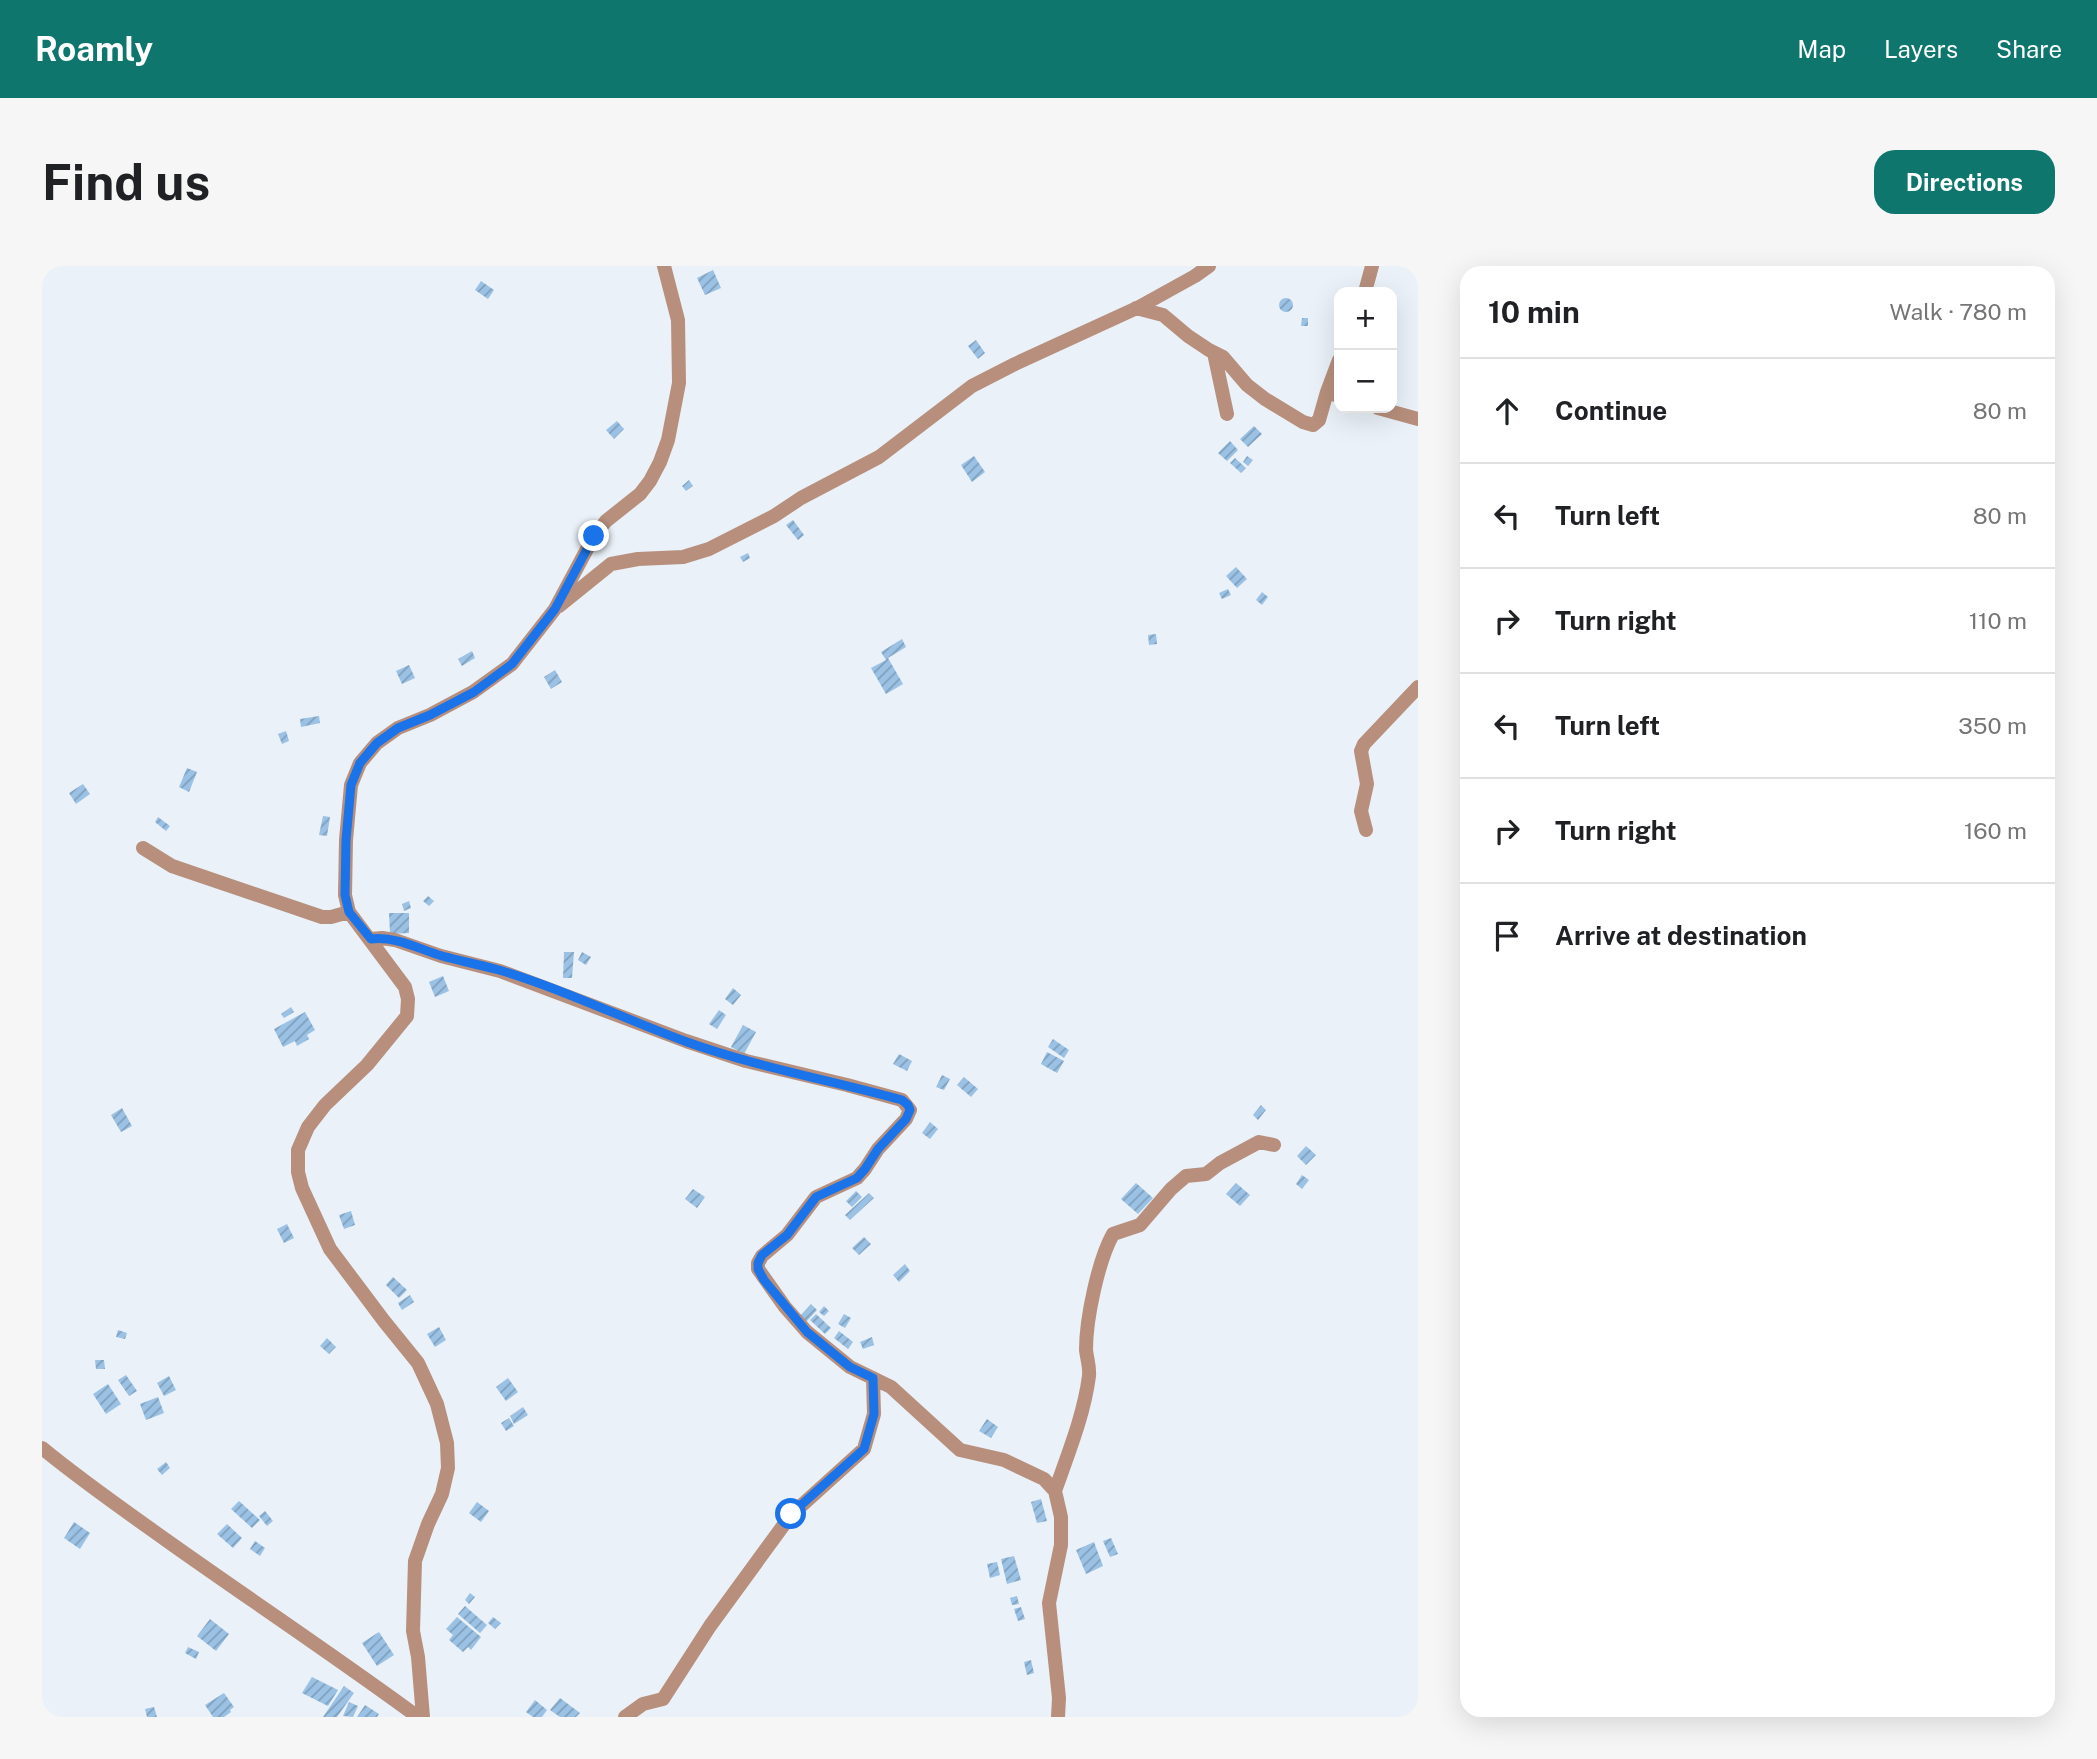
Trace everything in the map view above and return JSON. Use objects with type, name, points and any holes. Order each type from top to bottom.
[{"type":"street","points":[[420,1717],[418,1657],[413,1631],[415,1561],[442,1494],[448,1468],[447,1443],[437,1404],[418,1363],[330,1250],[302,1188],[298,1172],[298,1150],[307,1127],[325,1105],[367,1065],[407,1016],[408,999],[405,987],[349,912],[345,895],[351,785],[360,763],[377,743],[398,728],[474,692],[512,664],[555,609],[594,536],[606,521],[640,494],[660,462],[668,440],[679,383],[679,337],[675,306],[664,266]]},
{"type":"street","points":[[555,609],[611,564],[638,559],[683,557],[709,549],[774,516],[801,498],[879,457],[972,386],[1136,308],[1209,266]]},
{"type":"street","points":[[1366,287],[1372,266]]},
{"type":"street","points":[[1136,308],[1163,316],[1188,336],[1223,357],[1247,385],[1265,399],[1303,422],[1313,425],[1319,420],[1333,394]]},
{"type":"street","points":[[1214,353],[1227,414]]},
{"type":"street","points":[[1396,413],[1418,419]]},
{"type":"street","points":[[1366,830],[1361,811],[1367,784],[1362,751],[1364,744],[1418,687]]},
{"type":"street","points":[[143,848],[172,866],[321,917],[349,912]]},
{"type":"street","points":[[371,939],[382,937],[395,940],[500,971],[746,1061],[902,1100],[910,1110],[906,1119],[878,1149],[865,1169],[857,1178],[816,1197],[787,1235],[762,1255],[758,1269],[807,1332],[850,1367],[891,1387],[960,1450],[1004,1460],[1044,1479],[1055,1490]]},
{"type":"street","points":[[1058,1717],[1059,1698],[1049,1603],[1061,1545],[1061,1517],[1055,1490],[1085,1394],[1089,1374],[1086,1351],[1092,1305],[1098,1276],[1113,1234],[1140,1224],[1186,1176],[1206,1174],[1220,1163],[1259,1142],[1274,1145]]},
{"type":"street","points":[[625,1717],[643,1704],[663,1699],[710,1626],[791,1514],[864,1449],[874,1414],[873,1378]]},
{"type":"street","points":[[42,1448],[76,1477],[420,1717]]},
{"type":"building","points":[[713,270],[721,288],[705,295],[697,278]]},
{"type":"building","points":[[481,281],[494,290],[488,299],[475,290]]},
{"type":"building","points":[[1286,298],[1291,300],[1291,310],[1286,312],[1281,310],[1279,305],[1281,300]]},
{"type":"building","points":[[1302,318],[1308,318],[1308,326],[1301,326]]},
{"type":"building","points":[[976,340],[985,353],[978,359],[968,346]]},
{"type":"building","points":[[617,421],[624,429],[614,439],[606,430]]},
{"type":"building","points":[[1254,426],[1262,434],[1248,447],[1240,439]]},
{"type":"building","points":[[1230,441],[1238,450],[1227,461],[1218,453]]},
{"type":"building","points":[[974,456],[985,472],[972,482],[961,465]]},
{"type":"building","points":[[1247,456],[1253,460],[1248,466],[1243,462]]},
{"type":"building","points":[[1235,458],[1246,468],[1241,473],[1230,463]]},
{"type":"building","points":[[689,480],[693,486],[686,491],[682,486]]},
{"type":"building","points":[[793,520],[804,535],[798,540],[786,525]]},
{"type":"building","points":[[748,553],[750,558],[743,562],[740,557]]},
{"type":"building","points":[[1236,567],[1247,579],[1237,588],[1226,576]]},
{"type":"building","points":[[1228,589],[1231,595],[1222,599],[1219,593]]},
{"type":"building","points":[[1262,592],[1268,597],[1262,605],[1256,600]]},
{"type":"building","points":[[1156,634],[1157,644],[1149,645],[1148,635]]},
{"type":"building","points":[[902,639],[906,647],[888,658],[903,684],[886,694],[871,668],[886,660],[881,652]]},
{"type":"building","points":[[472,651],[475,658],[462,666],[458,659]]},
{"type":"building","points":[[409,665],[415,678],[402,684],[396,671]]},
{"type":"building","points":[[555,670],[562,682],[551,689],[544,677]]},
{"type":"building","points":[[319,716],[320,723],[301,727],[300,719]]},
{"type":"building","points":[[286,731],[289,741],[282,744],[278,734]]},
{"type":"building","points":[[187,768],[197,772],[189,792],[179,787]]},
{"type":"building","points":[[83,784],[90,794],[76,804],[69,793]]},
{"type":"building","points":[[323,816],[330,817],[327,836],[319,835]]},
{"type":"building","points":[[158,817],[170,826],[166,831],[155,822]]},
{"type":"building","points":[[428,896],[434,901],[429,906],[423,901]]},
{"type":"building","points":[[409,901],[411,908],[404,911],[402,904]]},
{"type":"building","points":[[389,913],[409,913],[409,933],[390,934]]},
{"type":"building","points":[[564,952],[574,952],[572,978],[563,978]]},
{"type":"building","points":[[582,952],[591,957],[586,965],[578,960]]},
{"type":"building","points":[[443,976],[449,991],[435,997],[429,982]]},
{"type":"building","points":[[733,988],[741,995],[733,1005],[725,999]]},
{"type":"building","points":[[291,1007],[294,1012],[284,1018],[281,1014]]},
{"type":"building","points":[[719,1010],[726,1015],[717,1029],[709,1024]]},
{"type":"building","points":[[305,1012],[315,1030],[307,1035],[309,1039],[297,1046],[295,1041],[283,1047],[274,1029]]},
{"type":"building","points":[[743,1025],[756,1032],[744,1054],[731,1047]]},
{"type":"building","points":[[1053,1039],[1069,1050],[1064,1058],[1048,1047]]},
{"type":"building","points":[[1047,1052],[1064,1061],[1057,1073],[1041,1064]]},
{"type":"building","points":[[899,1054],[912,1061],[907,1071],[893,1064]]},
{"type":"building","points":[[942,1075],[950,1079],[944,1090],[936,1087]]},
{"type":"building","points":[[964,1077],[978,1089],[971,1097],[957,1085]]},
{"type":"building","points":[[1261,1105],[1266,1110],[1258,1120],[1253,1115]]},
{"type":"building","points":[[122,1108],[132,1126],[121,1132],[111,1115]]},
{"type":"building","points":[[930,1122],[938,1129],[930,1139],[922,1133]]},
{"type":"building","points":[[1306,1146],[1316,1155],[1306,1165],[1297,1156]]},
{"type":"building","points":[[1302,1175],[1309,1180],[1302,1189],[1296,1184]]},
{"type":"building","points":[[1136,1183],[1153,1198],[1138,1214],[1121,1199]]},
{"type":"building","points":[[1236,1183],[1250,1195],[1240,1206],[1226,1194]]},
{"type":"building","points":[[693,1189],[705,1197],[697,1208],[685,1199]]},
{"type":"building","points":[[856,1191],[862,1197],[852,1207],[846,1201]]},
{"type":"building","points":[[869,1193],[874,1198],[850,1220],[845,1215]]},
{"type":"building","points":[[351,1211],[355,1225],[344,1229],[339,1215]]},
{"type":"building","points":[[287,1224],[294,1238],[284,1243],[277,1229]]},
{"type":"building","points":[[864,1237],[871,1244],[859,1255],[852,1248]]},
{"type":"building","points":[[905,1264],[910,1271],[899,1282],[893,1275]]},
{"type":"building","points":[[393,1277],[407,1290],[399,1298],[386,1285]]},
{"type":"building","points":[[410,1295],[414,1302],[402,1310],[398,1303]]},
{"type":"building","points":[[811,1304],[817,1310],[806,1322],[800,1316]]},
{"type":"building","points":[[824,1306],[829,1311],[824,1316],[819,1312]]},
{"type":"building","points":[[816,1314],[831,1328],[825,1334],[810,1320]]},
{"type":"building","points":[[844,1314],[851,1318],[845,1328],[838,1324]]},
{"type":"building","points":[[439,1327],[446,1340],[435,1347],[427,1334]]},
{"type":"building","points":[[118,1330],[127,1333],[125,1339],[116,1337]]},
{"type":"building","points":[[839,1331],[853,1342],[848,1349],[834,1338]]},
{"type":"building","points":[[872,1337],[874,1345],[863,1349],[860,1342]]},
{"type":"building","points":[[327,1338],[336,1347],[329,1354],[320,1346]]},
{"type":"building","points":[[95,1360],[104,1360],[105,1369],[96,1369]]},
{"type":"building","points":[[126,1375],[137,1391],[129,1396],[118,1380]]},
{"type":"building","points":[[169,1376],[176,1390],[164,1396],[157,1383]]},
{"type":"building","points":[[508,1378],[518,1392],[506,1401],[496,1387]]},
{"type":"building","points":[[108,1384],[121,1404],[106,1414],[93,1394]]},
{"type":"building","points":[[158,1397],[164,1413],[146,1420],[140,1404]]},
{"type":"building","points":[[523,1407],[528,1415],[514,1424],[510,1416]]},
{"type":"building","points":[[509,1418],[514,1426],[506,1431],[501,1423]]},
{"type":"building","points":[[987,1419],[998,1427],[991,1438],[979,1431]]},
{"type":"building","points":[[166,1462],[170,1468],[162,1475],[157,1469]]},
{"type":"building","points":[[1041,1499],[1047,1521],[1037,1523],[1031,1502]]},
{"type":"building","points":[[239,1501],[260,1520],[252,1528],[231,1509]]},
{"type":"building","points":[[477,1502],[489,1511],[481,1522],[469,1513]]},
{"type":"building","points":[[265,1511],[273,1521],[267,1526],[259,1516]]},
{"type":"building","points":[[74,1522],[90,1533],[80,1549],[64,1538]]},
{"type":"building","points":[[227,1524],[242,1538],[233,1548],[217,1534]]},
{"type":"building","points":[[1111,1538],[1118,1554],[1110,1557],[1103,1541]]},
{"type":"building","points":[[255,1541],[265,1548],[260,1556],[250,1549]]},
{"type":"building","points":[[1094,1542],[1103,1566],[1086,1574],[1076,1550]]},
{"type":"building","points":[[1014,1556],[1021,1580],[1007,1584],[1001,1559]]},
{"type":"building","points":[[997,1562],[1000,1575],[990,1578],[987,1564]]},
{"type":"building","points":[[470,1593],[475,1597],[469,1604],[465,1600]]},
{"type":"building","points":[[1017,1596],[1019,1604],[1012,1605],[1010,1598]]},
{"type":"building","points":[[465,1606],[487,1625],[480,1633],[458,1614]]},
{"type":"building","points":[[1021,1607],[1025,1619],[1018,1621],[1014,1609]]},
{"type":"building","points":[[457,1617],[481,1637],[471,1650],[468,1647],[463,1652],[449,1640],[453,1635],[446,1629]]},
{"type":"building","points":[[493,1617],[501,1623],[495,1629],[488,1623]]},
{"type":"building","points":[[210,1619],[229,1634],[216,1651],[197,1636]]},
{"type":"building","points":[[379,1632],[394,1655],[377,1666],[362,1643]]},
{"type":"building","points":[[188,1647],[199,1652],[196,1659],[185,1653]]},
{"type":"building","points":[[1031,1660],[1034,1673],[1027,1675],[1024,1662]]},
{"type":"building","points":[[312,1677],[338,1690],[328,1706],[302,1693]]},
{"type":"building","points":[[344,1686],[354,1693],[337,1717],[323,1717]]},
{"type":"building","points":[[224,1693],[234,1707],[224,1717],[213,1717],[205,1705]]},
{"type":"building","points":[[560,1698],[580,1713],[576,1717],[560,1717],[550,1710]]},
{"type":"building","points":[[535,1700],[547,1710],[542,1717],[533,1717],[526,1712]]},
{"type":"building","points":[[349,1702],[358,1706],[353,1717],[343,1716]]},
{"type":"building","points":[[365,1705],[379,1714],[377,1717],[357,1717]]},
{"type":"building","points":[[154,1707],[157,1717],[147,1717],[145,1709]]},
{"type":"route","points":[[594,536],[555,609],[512,664],[474,692],[398,728],[377,743],[360,763],[351,785],[345,895],[349,912],[371,939],[382,937],[395,940],[500,971],[746,1061],[847,1085],[902,1100],[908,1105],[910,1110],[906,1119],[878,1149],[857,1178],[816,1197],[787,1235],[762,1255],[758,1263],[764,1280],[807,1332],[850,1367],[873,1378],[874,1414],[864,1449],[791,1514]]}]
